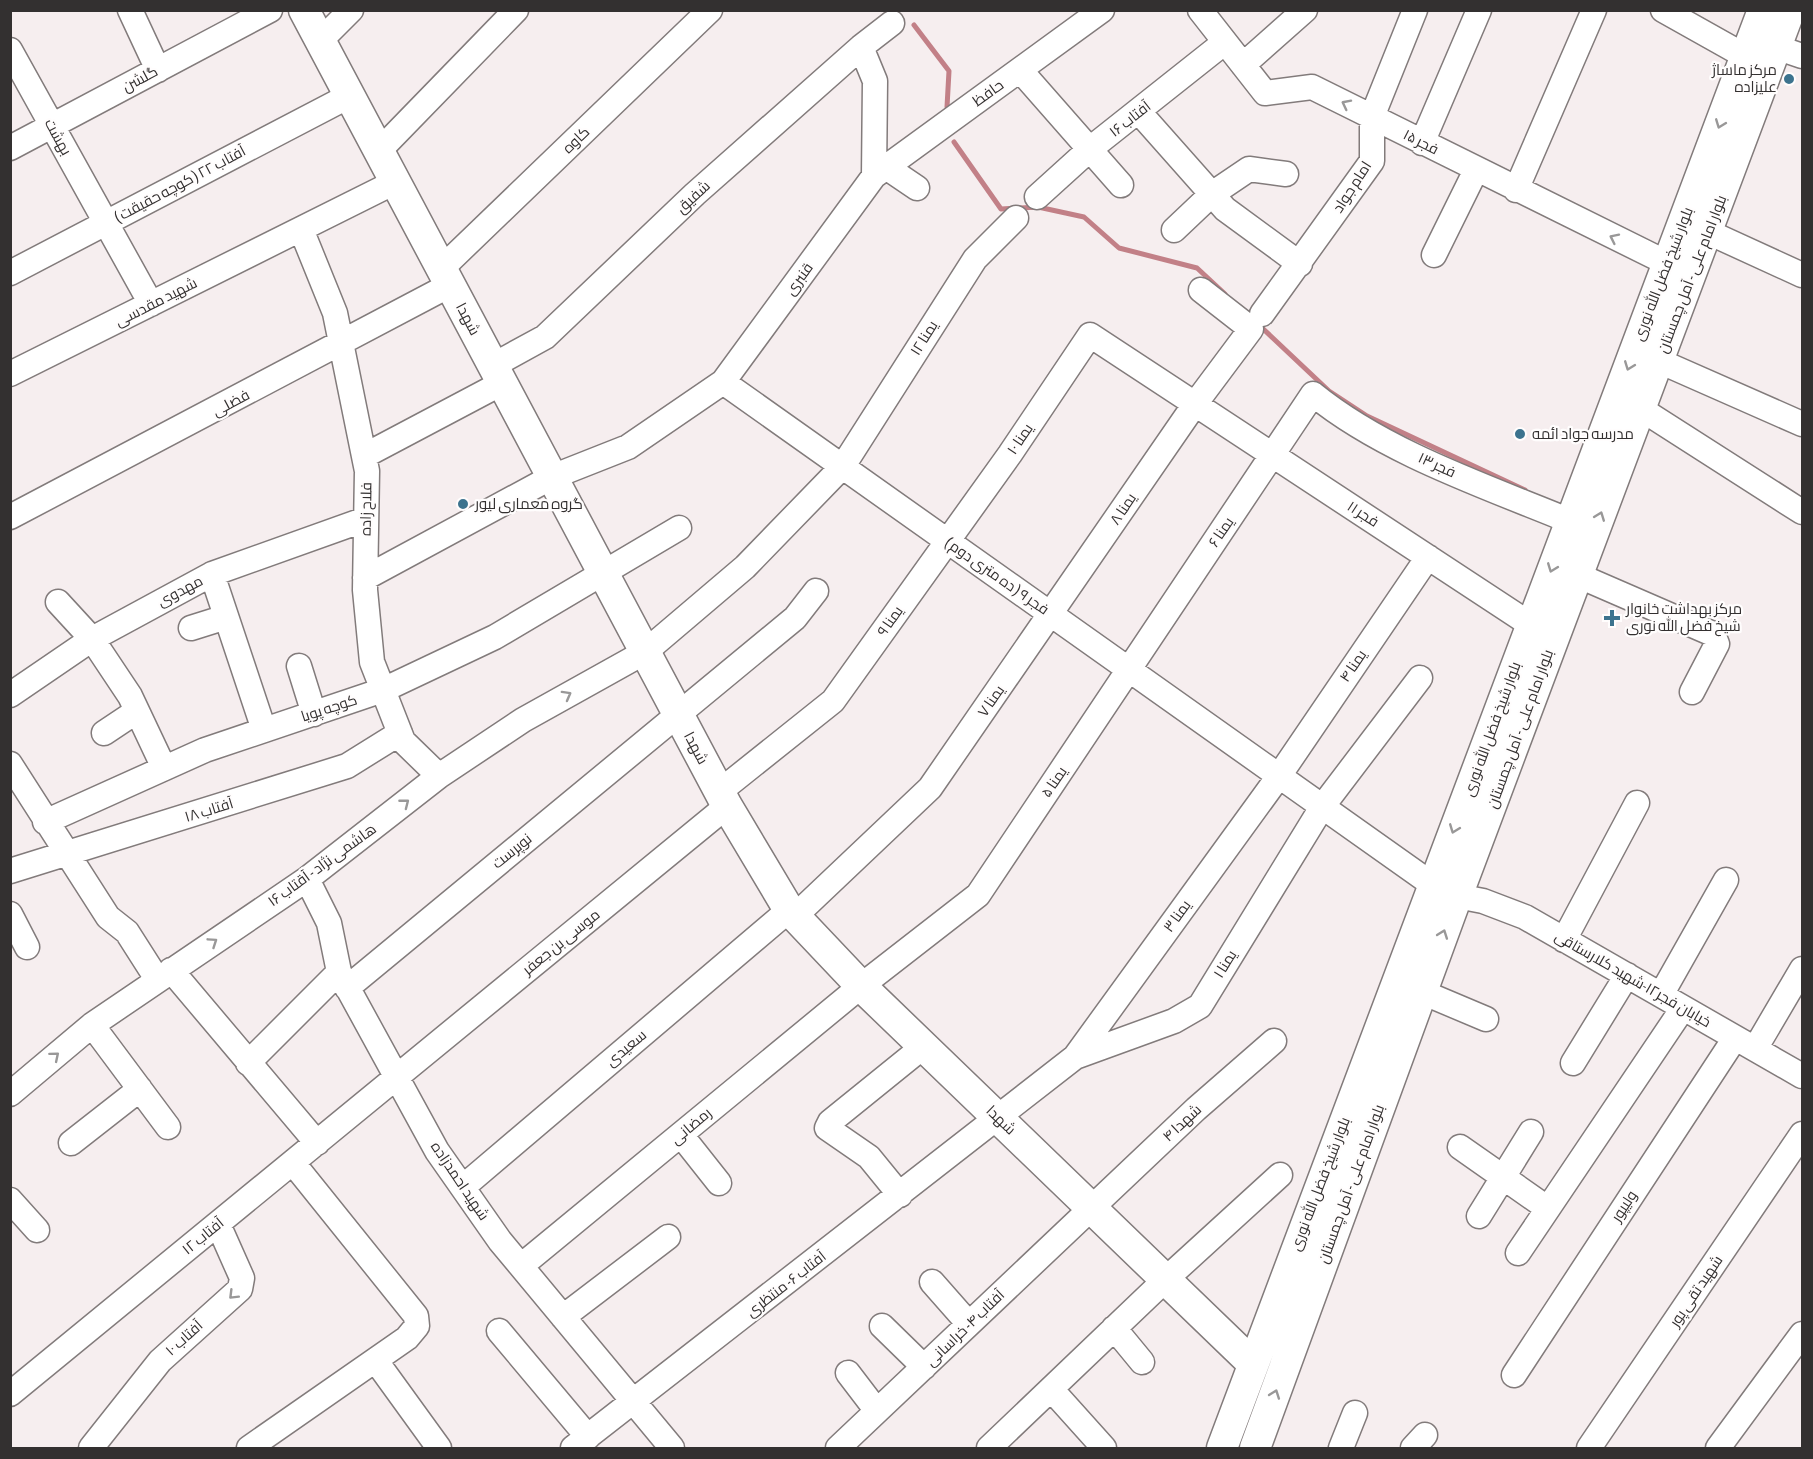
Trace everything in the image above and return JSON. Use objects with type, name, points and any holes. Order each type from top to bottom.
[{"type":"main road","name":"شهدا","points":[[304,10],[723,799],[792,913],[861,986],[1252,1363]]},
{"type":"main road","name":"بلوار شیخ فضل الله نوری","points":[[1222,1449],[1252,1363],[1410,944],[1445,891],[1512,716],[1531,625],[1762,10]]},
{"type":"main road","name":"بلوار امام علی - آمل چمستان","points":[[1512,716],[1577,575],[1708,232],[1790,52],[1790,10]]},
{"type":"main road","name":"بلوار امام علی - آمل چمستان","points":[[1258,1447],[1422,992],[1445,891]]},
{"type":"main road","points":[[1410,944],[1415,968],[1395,1023],[1403,1027],[1411,1022]]},
{"type":"main road","points":[[1370,1053],[1383,1043],[1390,1046],[1392,1054],[1375,1094],[1377,1114]]},
{"type":"street","points":[[130,10],[158,70]]},
{"type":"street","name":"گلشن","points":[[10,148],[158,70],[233,19],[270,10]]},
{"type":"street","points":[[320,41],[351,10]]},
{"type":"street","points":[[379,152],[516,10]]},
{"type":"street","name":"کاوه","points":[[445,277],[710,10]]},
{"type":"street","name":"حافظ","points":[[880,172],[1102,10]]},
{"type":"street","name":"فجر ۱۵","points":[[1200,10],[1265,93],[1312,87],[1667,263]]},
{"type":"street","points":[[1243,65],[1305,10]]},
{"type":"street","name":"امام جواد","points":[[1195,404],[1300,264],[1372,161],[1372,117],[1415,10]]},
{"type":"street","points":[[1422,143],[1479,10]]},
{"type":"street","points":[[1516,190],[1594,10]]},
{"type":"street","points":[[1663,10],[1745,56]]},
{"type":"street","name":"شفیق","points":[[364,456],[497,374],[545,337],[695,194],[861,47],[892,23]]},
{"type":"street","name":"آفتاب ۱۶","points":[[1036,197],[1090,149],[1225,42]]},
{"type":"street","points":[[861,47],[876,81],[880,172],[917,188]]},
{"type":"street","name":"بهشت","points":[[10,50],[151,304]]},
{"type":"street","points":[[1020,70],[1121,185]]},
{"type":"street","name":"آفتاب ۲۲ ( کوچه حقیقت )","points":[[10,273],[349,96]]},
{"type":"street","points":[[1139,112],[1225,209],[1300,264]]},
{"type":"street","points":[[1174,230],[1212,194],[1249,169],[1286,174]]},
{"type":"street","points":[[1434,255],[1476,170]]},
{"type":"street","name":"قنبری","points":[[723,382],[880,172]]},
{"type":"street","name":"شهید مقدسی","points":[[10,374],[395,182]]},
{"type":"street","name":"یمنا ۱۲","points":[[745,567],[843,466],[975,259],[1016,218]]},
{"type":"street","name":"فلاح زاده","points":[[301,229],[335,314],[367,471],[365,578],[372,662],[403,741],[439,776]]},
{"type":"street","points":[[1708,232],[1803,275]]},
{"type":"street","name":"فضلی","points":[[10,518],[342,344],[445,277]]},
{"type":"street","points":[[1201,290],[1256,322]]},
{"type":"street","name":"فجر ۱۱","points":[[1090,335],[1531,625]]},
{"type":"street","name":"یمنا ۱۰","points":[[947,540],[1010,454],[1090,335]]},
{"type":"street","points":[[1659,361],[1803,424]]},
{"type":"street","points":[[365,578],[552,477],[628,447],[723,382]]},
{"type":"street","name":"فجر ۹ ( ده متری دوم )","points":[[723,382],[1322,807],[1445,891]]},
{"type":"street","name":"فجر ۱۳","points":[[1313,394],[1342,418],[1435,465],[1570,521]]},
{"type":"street","name":"یمنا ۶","points":[[1130,670],[1313,394]]},
{"type":"street","name":"یمنا ۸","points":[[1051,615],[1195,404]]},
{"type":"street","points":[[1641,409],[1803,512]]},
{"type":"street","name":"مهدوی","points":[[10,695],[92,639],[212,574],[366,519]]},
{"type":"street","name":"کوچه پویا","points":[[45,822],[205,750],[383,690],[495,637],[604,575],[680,528]]},
{"type":"street","name":"یمنا ۹","points":[[723,799],[833,701],[947,540]]},
{"type":"street","name":"یمنا ۴","points":[[1279,776],[1428,557]]},
{"type":"street","name":"هاشمی نژاد - آقتاب ۱۶","points":[[12,1089],[92,1025],[307,879],[439,776],[523,720],[645,652],[745,567]]},
{"type":"street","points":[[212,574],[264,730]]},
{"type":"street","points":[[1577,575],[1713,634],[1717,644],[1692,692]]},
{"type":"street","name":"نوپرست","points":[[248,1064],[343,980],[679,717],[795,618],[816,591]]},
{"type":"street","points":[[58,602],[92,639],[130,696],[164,768]]},
{"type":"street","name":"یمنا ۷","points":[[792,913],[930,788],[1051,615]]},
{"type":"street","points":[[191,628],[226,617]]},
{"type":"street","points":[[299,666],[314,714]]},
{"type":"street","name":"یمنا ۵","points":[[861,986],[978,895],[1130,670]]},
{"type":"street","name":"یمنا ۱","points":[[1075,1057],[1174,1021],[1200,1005],[1322,807],[1420,678]]},
{"type":"street","points":[[104,733],[137,711]]},
{"type":"street","name":"آفتاب ۱۸","points":[[10,871],[347,766],[400,733]]},
{"type":"street","points":[[10,764],[45,822],[108,917],[127,932],[317,1143]]},
{"type":"street","name":"یمنا ۳","points":[[1075,1057],[1279,776]]},
{"type":"street","name":"موسی بن جعفر","points":[[396,1079],[723,799]]},
{"type":"street","points":[[1564,940],[1637,803]]},
{"type":"street","name":"شهید احمدزاده","points":[[307,879],[329,922],[343,980],[437,1150],[521,1266],[672,1449]]},
{"type":"street","points":[[1661,995],[1726,880]]},
{"type":"street","name":"خيابان فجر۱۲-شهيد كلارستاقی","points":[[1445,891],[1503,908],[1627,975],[1802,1075]]},
{"type":"street","name":"سعیدی","points":[[463,1187],[792,913]]},
{"type":"street","points":[[10,914],[27,947]]},
{"type":"street","name":"ولیپور","points":[[1514,1375],[1745,1043],[1803,969]]},
{"type":"street","points":[[1574,1063],[1627,975]]},
{"type":"street","name":"رمضانی","points":[[521,1266],[861,986]]},
{"type":"street","points":[[1422,992],[1486,1019]]},
{"type":"street","points":[[1518,1253],[1683,1008]]},
{"type":"street","points":[[92,1025],[168,1127]]},
{"type":"street","name":"شهدا ۴","points":[[1091,1208],[1274,1041]]},
{"type":"street","points":[[900,1195],[869,1157],[827,1128],[830,1122],[924,1046]]},
{"type":"street","name":"آفتاب ۶- منتظری","points":[[580,1443],[999,1119],[1075,1057]]},
{"type":"street","name":"آفتاب ۱۲","points":[[10,1394],[396,1079]]},
{"type":"street","points":[[71,1143],[140,1089]]},
{"type":"street","points":[[1479,1216],[1531,1132]]},
{"type":"street","name":"شهید تقی پور","points":[[1589,1449],[1803,1134]]},
{"type":"street","points":[[681,1135],[719,1183]]},
{"type":"street","points":[[1460,1147],[1547,1208]]},
{"type":"street","points":[[249,1449],[412,1335],[417,1326],[416,1316],[293,1163]]},
{"type":"street","points":[[989,1449],[1166,1279],[1280,1175]]},
{"type":"street","points":[[10,1200],[37,1230]]},
{"type":"street","name":"آفتاب ۴- خراسانی","points":[[838,1449],[1091,1208]]},
{"type":"street","name":"آفتاب ۱۰","points":[[91,1449],[160,1361],[242,1286],[242,1278],[218,1224]]},
{"type":"street","points":[[563,1317],[668,1237]]},
{"type":"street","points":[[932,1282],[969,1324]]},
{"type":"street","points":[[882,1326],[924,1367]]},
{"type":"street","points":[[1114,1328],[1142,1362]]},
{"type":"street","points":[[499,1331],[580,1443]]},
{"type":"street","points":[[1718,1449],[1803,1334]]},
{"type":"street","points":[[376,1361],[439,1449]]},
{"type":"street","points":[[848,1373],[877,1411]]},
{"type":"street","points":[[1051,1389],[1104,1449]]},
{"type":"street","points":[[1341,1449],[1355,1413]]},
{"type":"waterway","points":[[914,25],[949,71],[947,107]]},
{"type":"waterway","points":[[954,142],[1001,209],[1038,207],[1084,217],[1119,248],[1197,268],[1225,294]]},
{"type":"waterway","points":[[1258,324],[1329,391],[1367,416],[1525,490]]},
{"type":"place","name":"مرکز ماساژ علیزاده","points":[[1789,79]]},
{"type":"place","name":"مدرسه جواد ائمه","points":[[1520,434]]},
{"type":"place","name":"گروه معماری لیور","points":[[463,504]]},
{"type":"place","name":"مرکز بهداشت خانوار شیخ فضل الله نوری","points":[[1612,618]]}]
